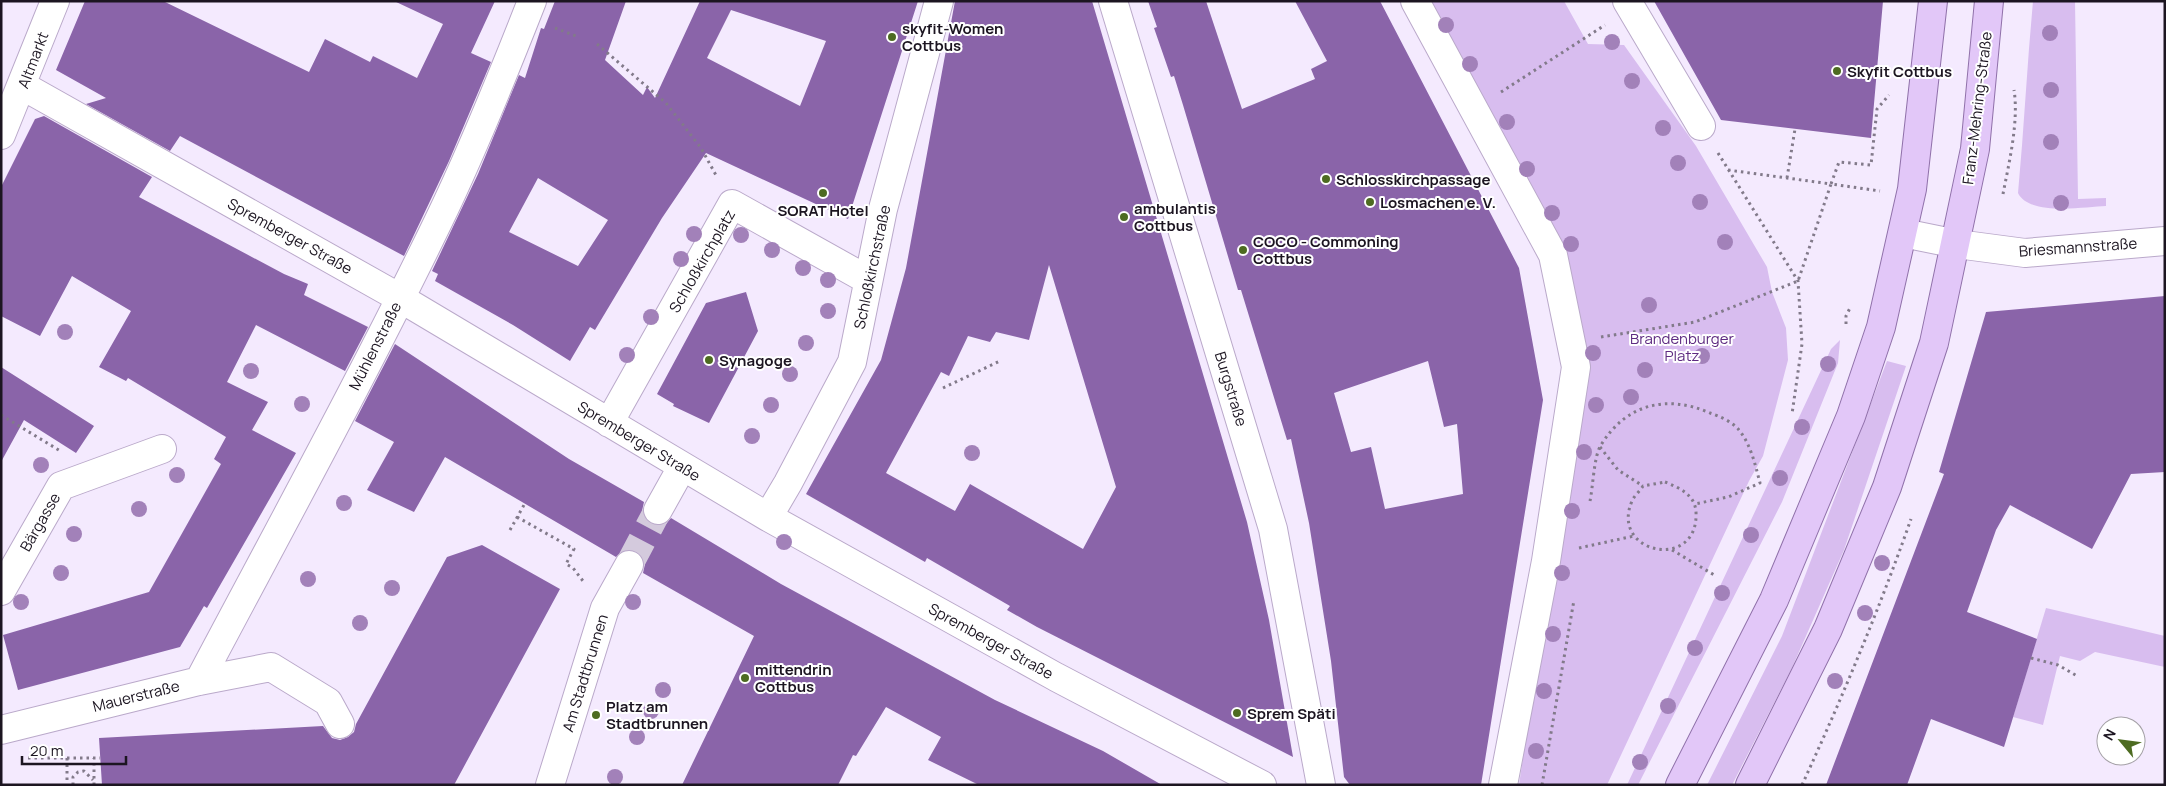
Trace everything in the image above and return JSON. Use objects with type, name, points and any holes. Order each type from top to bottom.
[{"type":"main road","points":[[1680,785],[1774,600],[1850,416],[1881,327],[1912,188],[1933,1]]},
{"type":"main road","name":"Franz-Mehring-Straße","points":[[1957,244],[1975,148],[1989,1]]},
{"type":"main road","points":[[1750,785],[1828,629],[1887,487],[1934,343],[1957,244]]},
{"type":"street","name":"Altmarkt","points":[[1,135],[13,95],[56,1]]},
{"type":"street","name":"Mühlenstraße","points":[[199,681],[439,220],[515,47],[532,1]]},
{"type":"street","name":"Schloßkirchstraße","points":[[768,517],[852,362],[883,209],[939,1]]},
{"type":"street","name":"Burgstraße","points":[[1113,1],[1273,529],[1321,785]]},
{"type":"street","points":[[1415,1],[1553,255],[1576,367],[1546,561],[1503,785]]},
{"type":"street","points":[[1627,1],[1701,126]]},
{"type":"street","name":"Spremberger Straße","points":[[13,95],[400,298],[768,517],[1056,677],[1262,785]]},
{"type":"street","name":"Schloßkirchplatz","points":[[609,423],[732,204],[868,280]]},
{"type":"street","name":"Briesmannstraße","points":[[1903,233],[1957,244],[2025,253],[2165,241]]},
{"type":"street","name":"Bärgasse","points":[[1,591],[62,486],[162,449]]},
{"type":"street","points":[[658,510],[682,467]]},
{"type":"street","name":"Am Stadtbrunnen","points":[[550,785],[605,608],[629,565]]},
{"type":"street","name":"Mauerstraße","points":[[1,730],[199,681],[271,667],[328,702],[340,724]]},
{"type":"path","points":[[1475,109],[1592,34]]},
{"type":"path","points":[[597,44],[666,103],[701,148],[732,204]]},
{"type":"path","points":[[1792,414],[1802,344],[1798,281],[1839,162],[1871,165],[1878,109],[1893,91]]},
{"type":"path","points":[[1701,126],[1798,281]]},
{"type":"path","points":[[1787,178],[1795,129]]},
{"type":"path","points":[[1728,170],[1880,191]]},
{"type":"path","points":[[1571,342],[1695,322],[1798,281]]},
{"type":"path","points":[[943,388],[1000,361]]},
{"type":"path","points":[[1572,398],[1599,446],[1618,470],[1643,486],[1665,482],[1680,487],[1695,504],[1696,523],[1691,536],[1672,550],[1660,551],[1645,546],[1634,536],[1629,520],[1632,502],[1643,486]]},
{"type":"path","points":[[1589,510],[1599,446],[1619,422],[1646,406],[1672,403],[1698,408],[1718,416],[1738,428],[1750,447],[1760,483],[1728,497],[1695,504]]},
{"type":"path","points":[[1,414],[96,473]]},
{"type":"path","points":[[510,530],[524,505]]},
{"type":"path","points":[[517,517],[574,549],[566,564],[573,568],[605,608]]},
{"type":"path","points":[[1546,561],[1583,546],[1634,536]]},
{"type":"path","points":[[1581,556],[1584,537]]},
{"type":"path","points":[[1672,550],[1716,576]]},
{"type":"path","points":[[1542,785],[1575,594]]},
{"type":"path","points":[[2031,658],[2058,665],[2077,676]]},
{"type":"path","points":[[67,758],[68,785]]},
{"type":"path","points":[[94,758],[94,785]]},
{"type":"path","points":[[47,759],[100,758]]},
{"type":"path","points":[[73,785],[73,776],[78,772],[84,772],[93,780]]},
{"type":"green space","name":"Brandenburger Platz","points":[[1425,1],[1564,1],[1588,44],[1624,45],[1696,146],[1767,267],[1772,292],[1786,328],[1788,360],[1763,456],[1749,481],[1607,785],[1519,785],[1581,365],[1564,276]]},
{"type":"green space","points":[[2033,1],[2075,1],[2078,199],[2106,198],[2106,206],[2045,207],[2033,205],[2024,200],[2018,193]]},
{"type":"green space","points":[[1840,340],[1838,363],[1782,502],[1638,785],[1627,785],[1831,349]]},
{"type":"green space","points":[[1887,361],[1906,366],[1844,550],[1791,670],[1732,785],[1707,785],[1782,636]]},
{"type":"green space","points":[[2046,608],[2165,636],[2165,667],[2095,652],[2080,661],[2060,656],[2043,725],[2013,717]]},
{"type":"building","points":[[85,1],[163,1],[309,72],[325,39],[370,62],[373,56],[417,78],[443,24],[394,1],[495,1],[471,53],[491,62],[449,161],[404,256],[180,136],[170,151],[86,104],[106,98],[56,70]]},
{"type":"building","points":[[555,1],[626,1],[605,60],[643,95],[647,87],[655,98],[700,1],[918,1],[848,219],[706,153],[662,218],[595,330],[590,327],[570,361],[513,325],[435,281],[438,274],[432,271],[478,174],[519,75],[525,78],[541,28],[544,29]],"holes":[[[731,10],[826,41],[800,106],[707,58]],[[538,178],[608,220],[578,266],[509,232]]]},
{"type":"building","points":[[955,1],[1092,1],[1247,522],[1269,620],[1293,757],[1037,627],[1007,610],[1010,606],[927,558],[925,562],[806,494],[881,360],[906,268]],"holes":[[[1049,265],[1116,487],[1083,549],[970,484],[955,511],[886,473],[941,372],[949,376],[968,336],[990,342],[996,332],[1029,340]]]},
{"type":"building","points":[[1148,1],[1206,1],[1242,109],[1315,79],[1311,69],[1327,61],[1295,1],[1380,1],[1519,268],[1543,400],[1481,785],[1350,785],[1344,777],[1331,661],[1309,523],[1291,439],[1287,440],[1241,290],[1238,290],[1174,76],[1171,77],[1154,28],[1157,27]],"holes":[[[1428,361],[1444,427],[1457,424],[1463,494],[1385,509],[1371,447],[1351,452],[1334,393]]]},
{"type":"building","points":[[1654,1],[1883,1],[1871,138],[1721,120]]},
{"type":"building","points":[[44,116],[152,177],[139,197],[284,274],[308,284],[304,295],[368,327],[345,371],[256,325],[227,382],[268,402],[252,430],[296,453],[207,608],[204,606],[180,647],[18,690],[3,635],[149,592],[221,464],[214,459],[226,437],[128,378],[126,381],[99,367],[131,311],[72,276],[40,336],[1,316],[1,187],[35,119]]},
{"type":"building","name":"Synagoge","points":[[746,292],[758,331],[709,423],[673,406],[674,404],[657,394],[706,303]]},
{"type":"building","points":[[2165,296],[2165,472],[2131,474],[2092,549],[2010,505],[1996,530],[1967,612],[2037,639],[2004,747],[1931,719],[1907,785],[1826,785],[1944,474],[1939,472],[1986,312]]},
{"type":"building","points":[[395,344],[569,459],[644,502],[642,511],[644,518],[650,523],[659,526],[666,524],[671,518],[781,584],[995,700],[1103,751],[1162,785],[979,785],[928,760],[941,737],[886,707],[856,756],[853,755],[838,785],[682,785],[754,636],[643,573],[645,564],[643,557],[637,552],[628,549],[616,557],[445,457],[414,512],[367,490],[394,442],[355,421]]},
{"type":"building","points":[[1,367],[94,426],[76,453],[24,420],[1,462]]},
{"type":"building","points":[[482,545],[560,589],[454,785],[102,785],[99,738],[323,726],[332,738],[340,740],[348,737],[354,732],[356,724],[447,557]]},
{"type":"tunnel","points":[[629,565],[658,510]]},
{"type":"place","name":"skyfit-Women Cottbus","points":[[892,37]]},
{"type":"place","name":"Skyfit Cottbus","points":[[1837,71]]},
{"type":"place","name":"Schlosskirchpassage","points":[[1326,179]]},
{"type":"place","name":"SORAT Hotel","points":[[823,193]]},
{"type":"place","name":"Losmachen e. V.","points":[[1370,202]]},
{"type":"place","name":"ambulantis Cottbus","points":[[1124,217]]},
{"type":"place","name":"COCO - Commoning Cottbus","points":[[1243,250]]},
{"type":"place","name":"Synagoge","points":[[709,360]]},
{"type":"place","name":"mittendrin Cottbus","points":[[745,678]]},
{"type":"place","name":"Sprem Späti","points":[[1237,713]]},
{"type":"place","name":"Platz am Stadtbrunnen","points":[[596,715]]}]
